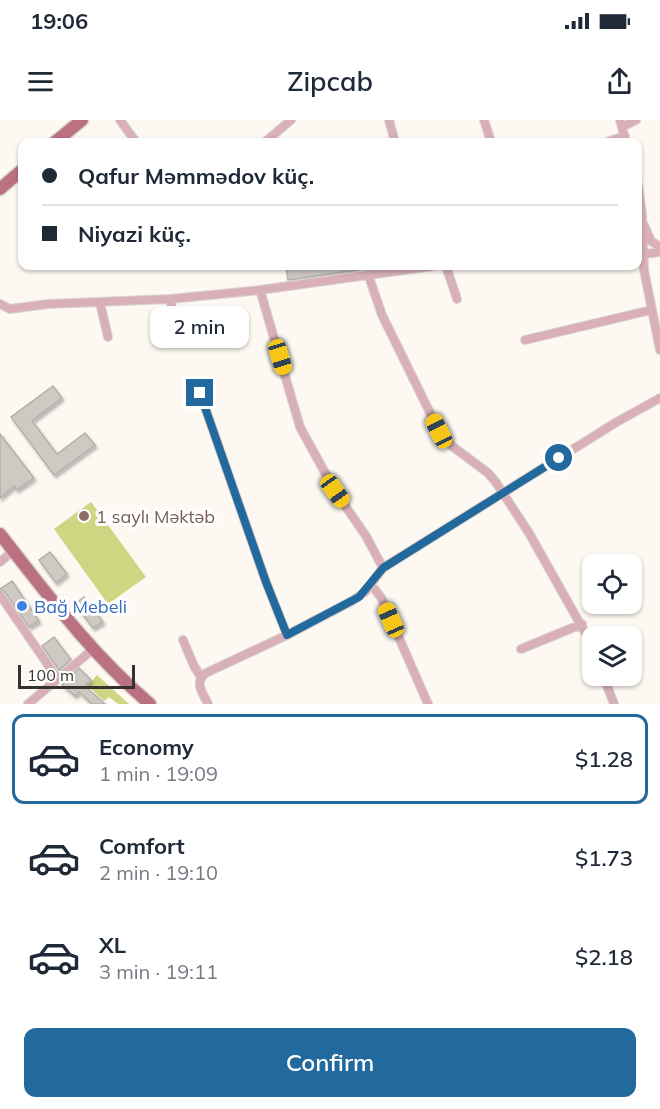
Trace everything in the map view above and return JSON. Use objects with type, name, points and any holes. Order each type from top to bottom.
[{"type":"main road","points":[[60,138],[82,120]]},
{"type":"main road","points":[[0,189],[18,173]]},
{"type":"main road","points":[[0,534],[7,556]]},
{"type":"main road","points":[[0,545],[7,556],[63,615],[90,653],[139,704]]},
{"type":"main road","points":[[90,653],[150,704]]},
{"type":"street","points":[[120,120],[133,138]]},
{"type":"street","points":[[271,138],[291,120]]},
{"type":"street","points":[[389,120],[394,138]]},
{"type":"street","points":[[484,120],[490,138]]},
{"type":"street","points":[[625,138],[621,123],[636,120]]},
{"type":"street","points":[[642,219],[648,236],[660,248]]},
{"type":"street","points":[[642,254],[660,252]]},
{"type":"street","points":[[642,264],[660,350]]},
{"type":"street","points":[[0,304],[10,309],[48,304],[170,299],[260,290],[394,270]]},
{"type":"street","points":[[447,270],[457,299]]},
{"type":"street","points":[[368,274],[382,315],[439,431],[452,446],[488,473],[504,493],[582,624],[521,649]]},
{"type":"street","points":[[260,290],[300,427],[335,491],[366,536],[383,568]]},
{"type":"street","points":[[170,299],[180,343]]},
{"type":"street","points":[[100,303],[108,337]]},
{"type":"street","points":[[525,340],[651,310]]},
{"type":"street","points":[[200,393],[266,582],[287,635]]},
{"type":"street","points":[[208,704],[199,684],[201,677],[206,673],[352,601],[365,592],[383,568],[615,423],[660,398]]},
{"type":"street","points":[[371,584],[382,599],[428,704]]},
{"type":"street","points":[[0,595],[57,678]]},
{"type":"street","points":[[183,640],[201,677]]},
{"type":"street","points":[[28,704],[90,653]]},
{"type":"street","points":[[607,686],[614,704]]},
{"type":"green space","points":[[91,502],[146,577],[108,604],[54,529]]},
{"type":"green space","points":[[97,675],[129,704],[118,704],[109,697],[104,701],[88,686]]},
{"type":"building","points":[[287,270],[355,270],[288,280]]},
{"type":"building","points":[[53,386],[62,398],[32,421],[57,454],[85,433],[95,445],[54,475],[11,417]]},
{"type":"building","points":[[0,434],[34,478],[17,490],[14,486],[0,498]]},
{"type":"building","points":[[50,552],[67,574],[56,583],[39,560]]},
{"type":"building","points":[[12,581],[39,621],[29,627],[5,592],[0,589]]},
{"type":"building","points":[[84,597],[103,622],[93,628],[75,604]]},
{"type":"building","points":[[54,637],[71,660],[59,670],[42,646]]},
{"type":"building","points":[[79,668],[91,680],[85,686],[105,704],[92,704],[79,692],[75,696],[62,685]]},
{"type":"place","name":"1 saylı Məktəb","points":[[84,516]]},
{"type":"place","name":"Bağ Mebeli","points":[[22,606]]},
{"type":"route","points":[[200,393],[266,582],[287,635],[359,597],[383,568],[559,458]]}]
